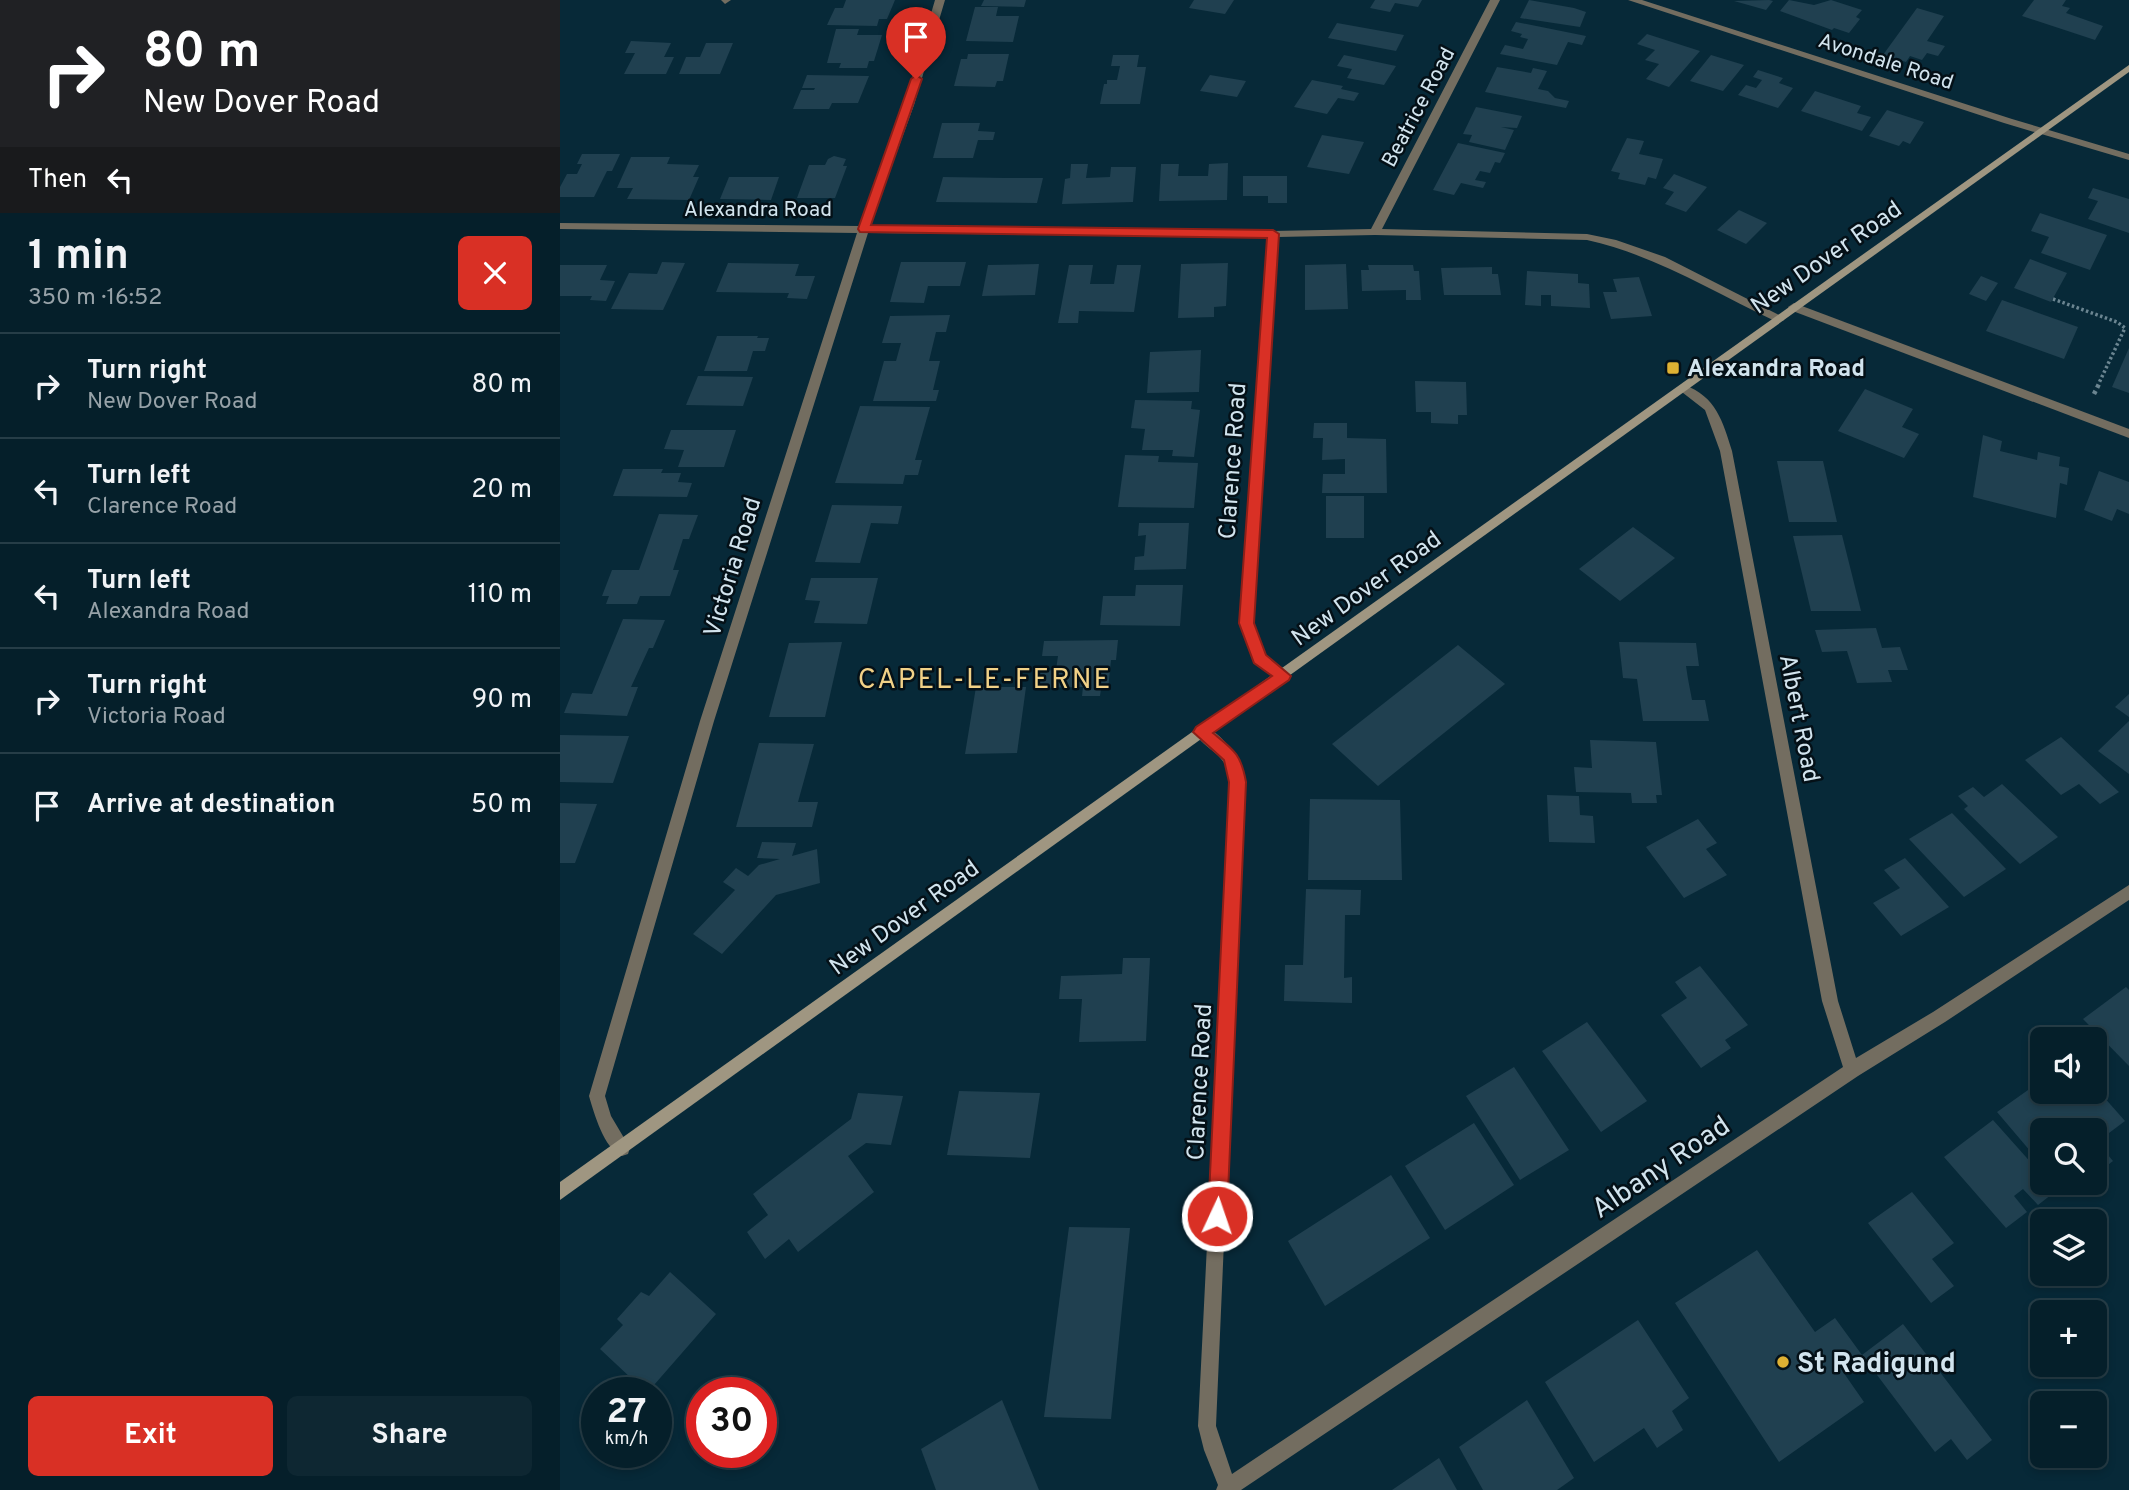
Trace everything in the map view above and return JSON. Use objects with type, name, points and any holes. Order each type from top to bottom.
[{"type":"main road","name":"New Dover Road","points":[[560,1192],[1201,732],[1284,676],[2129,68]]},
{"type":"street","name":"Victoria Road","points":[[622,1148],[604,1120],[597,1097],[707,722],[940,0]]},
{"type":"street","name":"Beatrice Road","points":[[1374,232],[1495,0]]},
{"type":"street","name":"Avondale Road","points":[[1633,0],[2008,121],[2129,156]]},
{"type":"street","name":"Alexandra Road","points":[[560,226],[1273,234],[1542,234],[1603,239],[1694,276],[1779,318]]},
{"type":"street","name":"Clarence Road","points":[[1273,234],[1246,623],[1259,659],[1284,676]]},
{"type":"street","points":[[1794,307],[2129,434]]},
{"type":"street","name":"Albert Road","points":[[1684,389],[1704,399],[1711,409],[1726,451],[1830,1001],[1852,1070]]},
{"type":"street","name":"Clarence Road","points":[[1201,732],[1230,755],[1237,782],[1207,1426],[1227,1489]]},
{"type":"street","name":"Albany Road","points":[[1227,1489],[1852,1070],[1939,1017],[2129,892]]},
{"type":"path","points":[[2053,299],[2125,328],[2083,417]]},
{"type":"building","points":[[846,0],[895,0],[887,19],[879,19],[877,26],[827,25],[835,8],[843,8]]},
{"type":"building","points":[[984,0],[1026,0],[1024,7],[981,6]]},
{"type":"building","points":[[1194,0],[1234,0],[1225,14],[1189,8]]},
{"type":"building","points":[[1375,0],[1422,0],[1418,7],[1395,3],[1390,12],[1370,8]]},
{"type":"building","points":[[1529,0],[1586,12],[1580,27],[1520,18]]},
{"type":"building","points":[[1789,0],[1814,5],[1831,0],[1862,10],[1856,17],[1860,19],[1849,33],[1834,28],[1832,30],[1780,11]]},
{"type":"building","points":[[2034,0],[2066,0],[2062,6],[2070,8],[2066,13],[2103,26],[2095,40],[2022,16]]},
{"type":"building","points":[[1734,1],[1773,1],[1766,10]]},
{"type":"building","points":[[975,7],[998,7],[996,16],[1019,16],[1013,42],[966,41]]},
{"type":"building","points":[[1917,8],[1944,16],[1927,41],[1945,46],[1938,56],[1927,53],[1922,60],[1910,56],[1906,62],[1883,55]]},
{"type":"building","points":[[1516,22],[1586,36],[1582,45],[1568,42],[1557,65],[1500,54],[1505,45],[1523,49],[1528,39],[1511,31]]},
{"type":"building","points":[[1337,23],[1404,35],[1396,51],[1328,38]]},
{"type":"building","points":[[836,29],[859,29],[857,35],[882,35],[874,61],[869,61],[867,68],[839,68],[841,63],[827,63]]},
{"type":"building","points":[[1647,34],[1700,51],[1669,87],[1646,79],[1659,64],[1645,60],[1655,50],[1637,44]]},
{"type":"building","points":[[631,41],[671,43],[664,57],[674,57],[666,74],[624,74],[635,53],[625,53]]},
{"type":"building","points":[[706,43],[733,43],[720,74],[679,74],[686,57],[700,57]]},
{"type":"building","points":[[968,54],[1009,54],[1003,81],[997,81],[995,87],[954,86],[961,59],[967,59]]},
{"type":"building","points":[[1113,55],[1139,55],[1137,67],[1146,67],[1140,104],[1100,104],[1104,84],[1107,84],[1107,80],[1117,80],[1120,66],[1111,66]]},
{"type":"building","points":[[1344,55],[1396,66],[1384,85],[1347,78],[1352,69],[1337,66]]},
{"type":"building","points":[[1711,55],[1744,65],[1723,91],[1690,81]]},
{"type":"building","points":[[1497,67],[1531,73],[1533,68],[1547,71],[1538,89],[1548,91],[1555,98],[1569,101],[1566,108],[1485,92]]},
{"type":"building","points":[[1758,70],[1783,78],[1779,83],[1793,88],[1778,108],[1738,95],[1746,85],[1756,88],[1762,80],[1753,77]]},
{"type":"building","points":[[807,75],[869,76],[858,103],[832,103],[829,109],[793,109],[801,90],[815,88],[802,88]]},
{"type":"building","points":[[1210,75],[1246,81],[1237,97],[1200,91]]},
{"type":"building","points":[[1312,80],[1343,86],[1341,89],[1359,93],[1354,101],[1338,98],[1327,114],[1294,107]]},
{"type":"building","points":[[1815,91],[1861,106],[1857,113],[1871,117],[1862,131],[1801,111]]},
{"type":"building","points":[[1476,107],[1522,116],[1517,128],[1501,127],[1514,130],[1505,150],[1469,142],[1472,135],[1463,134]]},
{"type":"building","points":[[1887,110],[1924,122],[1910,144],[1903,141],[1899,146],[1869,136]]},
{"type":"building","points":[[942,123],[980,123],[978,131],[995,132],[993,140],[978,140],[973,158],[933,158]]},
{"type":"building","points":[[1322,135],[1364,142],[1349,174],[1307,167]]},
{"type":"building","points":[[1627,138],[1644,141],[1639,154],[1663,159],[1656,179],[1648,177],[1645,185],[1618,179],[1620,173],[1611,171]]},
{"type":"building","points":[[1458,143],[1505,153],[1500,163],[1495,162],[1490,173],[1480,171],[1475,180],[1486,182],[1483,188],[1461,183],[1454,195],[1433,190]]},
{"type":"building","points":[[582,154],[620,154],[612,171],[607,171],[594,197],[560,197],[560,187],[567,174],[577,174],[582,164],[577,164]]},
{"type":"building","points":[[834,156],[846,159],[843,166],[847,166],[835,198],[797,198],[809,165],[825,165],[828,159]]},
{"type":"building","points":[[631,157],[670,157],[667,164],[699,165],[693,177],[699,177],[689,200],[627,199],[633,188],[617,188]]},
{"type":"building","points":[[1228,163],[1227,200],[1159,201],[1161,164],[1179,164],[1178,176],[1208,176],[1209,164]]},
{"type":"building","points":[[1071,164],[1088,164],[1086,178],[1110,177],[1111,167],[1136,167],[1133,202],[1062,204],[1065,179],[1070,178]]},
{"type":"building","points":[[1674,174],[1707,187],[1686,212],[1665,204],[1674,192],[1663,188]]},
{"type":"building","points":[[1243,176],[1287,176],[1287,203],[1268,203],[1268,196],[1243,196]]},
{"type":"building","points":[[729,177],[779,177],[771,200],[720,199]]},
{"type":"building","points":[[943,177],[1043,178],[1037,203],[936,202]]},
{"type":"building","points":[[2093,188],[2129,199],[2129,233],[2088,219],[2098,201],[2088,198]]},
{"type":"building","points":[[1739,210],[1767,223],[1746,244],[1717,230]]},
{"type":"building","points":[[2040,213],[2107,235],[2090,270],[2041,253],[2049,237],[2031,231]]},
{"type":"building","points":[[2030,259],[2067,273],[2051,302],[2014,288]]},
{"type":"building","points":[[662,262],[685,263],[663,310],[611,309],[629,273],[657,274]]},
{"type":"building","points":[[901,262],[966,262],[960,286],[928,286],[924,303],[890,302]]},
{"type":"building","points":[[728,263],[799,264],[795,276],[815,276],[807,299],[787,298],[789,293],[716,292]]},
{"type":"building","points":[[1228,263],[1226,306],[1214,307],[1214,317],[1178,318],[1181,264]]},
{"type":"building","points":[[1039,264],[1035,295],[982,296],[988,265]]},
{"type":"building","points":[[1346,264],[1348,309],[1305,310],[1305,265]]},
{"type":"building","points":[[560,265],[607,265],[600,280],[615,281],[606,301],[590,300],[592,296],[560,296]]},
{"type":"building","points":[[1069,265],[1093,265],[1090,284],[1114,284],[1117,265],[1141,265],[1134,312],[1079,311],[1078,323],[1058,323]]},
{"type":"building","points":[[1368,265],[1413,265],[1414,271],[1419,271],[1421,300],[1406,300],[1406,290],[1362,291],[1361,270],[1369,270]]},
{"type":"building","points":[[1492,267],[1492,274],[1498,274],[1501,295],[1444,295],[1441,268]]},
{"type":"building","points":[[1527,271],[1578,274],[1578,283],[1589,284],[1590,308],[1551,306],[1551,295],[1541,295],[1541,306],[1525,305]]},
{"type":"building","points":[[1981,276],[1998,283],[1986,301],[1969,294]]},
{"type":"building","points":[[1639,277],[1652,316],[1611,319],[1603,292],[1617,292],[1613,279]]},
{"type":"building","points":[[2002,300],[2078,327],[2064,359],[1986,331]]},
{"type":"building","points":[[950,315],[946,332],[936,332],[929,361],[940,361],[933,390],[939,390],[936,401],[873,401],[884,361],[896,361],[901,343],[882,343],[890,316]]},
{"type":"building","points":[[717,336],[769,338],[765,351],[753,351],[747,371],[704,371]]},
{"type":"building","points":[[2129,348],[2129,393],[2112,387]]},
{"type":"building","points":[[1201,350],[1199,392],[1147,393],[1150,352]]},
{"type":"building","points":[[698,376],[753,377],[743,406],[686,405]]},
{"type":"building","points":[[1415,381],[1466,382],[1467,415],[1458,415],[1458,424],[1431,423],[1431,412],[1416,412]]},
{"type":"building","points":[[1865,389],[1913,409],[1902,427],[1919,434],[1904,458],[1838,431]]},
{"type":"building","points":[[1135,400],[1192,401],[1191,409],[1200,410],[1194,457],[1172,456],[1173,450],[1142,450],[1145,429],[1131,428]]},
{"type":"building","points":[[860,406],[930,407],[915,460],[922,460],[918,475],[905,475],[903,484],[835,483]]},
{"type":"building","points":[[1314,423],[1347,423],[1347,438],[1386,439],[1387,493],[1322,493],[1323,474],[1345,474],[1345,459],[1322,460],[1323,438],[1313,438]]},
{"type":"building","points":[[671,430],[736,430],[724,467],[678,467],[684,450],[664,449]]},
{"type":"building","points":[[1983,435],[2002,441],[2000,451],[2037,460],[2038,452],[2060,457],[2059,466],[2069,468],[2067,485],[2060,483],[2056,518],[1973,497]]},
{"type":"building","points":[[1125,455],[1159,456],[1158,462],[1198,463],[1194,508],[1118,507]]},
{"type":"building","points":[[1777,461],[1823,461],[1837,522],[1789,522]]},
{"type":"building","points":[[623,469],[663,469],[661,473],[681,473],[678,482],[692,483],[687,497],[613,496]]},
{"type":"building","points":[[2099,471],[2129,482],[2129,514],[2117,509],[2112,521],[2084,510]]},
{"type":"building","points":[[1326,496],[1364,496],[1364,538],[1326,538]]},
{"type":"building","points":[[832,505],[902,506],[898,524],[871,523],[860,563],[815,562]]},
{"type":"building","points":[[659,514],[698,515],[689,539],[683,539],[673,570],[679,570],[670,596],[640,596],[637,604],[606,604],[609,596],[602,596],[612,570],[639,570]]},
{"type":"building","points":[[1139,523],[1189,523],[1186,569],[1134,570],[1135,557],[1144,556],[1146,535],[1138,536]]},
{"type":"building","points":[[1633,527],[1675,558],[1620,601],[1579,569]]},
{"type":"building","points":[[1842,535],[1861,611],[1811,611],[1793,536]]},
{"type":"building","points":[[811,578],[878,578],[867,624],[814,623],[820,601],[805,600]]},
{"type":"building","points":[[1136,585],[1183,585],[1180,626],[1100,625],[1103,596],[1135,596]]},
{"type":"building","points":[[623,619],[665,620],[631,687],[638,687],[627,716],[564,713],[572,693],[592,694]]},
{"type":"building","points":[[1876,628],[1882,648],[1900,647],[1908,670],[1888,670],[1892,682],[1857,683],[1847,651],[1822,652],[1815,630]]},
{"type":"building","points":[[1118,640],[1116,660],[1111,660],[1108,690],[1101,689],[1100,696],[1082,696],[1083,687],[1035,688],[1038,671],[1056,670],[1058,656],[1042,656],[1044,641]]},
{"type":"building","points":[[842,642],[825,717],[769,717],[789,643]]},
{"type":"building","points":[[1619,642],[1696,643],[1699,666],[1686,666],[1688,679],[1692,700],[1705,700],[1709,721],[1643,721],[1637,679],[1623,678]]},
{"type":"building","points":[[1458,645],[1505,684],[1378,786],[1332,744]]},
{"type":"building","points":[[976,687],[1026,687],[1017,753],[965,754]]},
{"type":"building","points":[[2129,694],[2129,717],[2115,707]]},
{"type":"building","points":[[2129,721],[2129,774],[2098,751]]},
{"type":"building","points":[[560,735],[629,736],[613,783],[560,782]]},
{"type":"building","points":[[2061,737],[2119,792],[2100,804],[2079,784],[2061,795],[2025,760]]},
{"type":"building","points":[[1590,740],[1656,742],[1662,795],[1656,795],[1657,803],[1632,803],[1631,793],[1576,792],[1574,767],[1592,768]]},
{"type":"building","points":[[759,743],[814,744],[798,802],[818,802],[812,827],[736,827]]},
{"type":"building","points":[[2002,784],[2058,837],[2020,864],[1964,809],[1968,806],[1958,796],[1973,787],[1984,797]]},
{"type":"building","points":[[1547,795],[1579,796],[1580,815],[1593,816],[1595,843],[1549,842]]},
{"type":"building","points":[[1310,799],[1400,800],[1402,880],[1308,880]]},
{"type":"building","points":[[560,803],[597,804],[575,863],[560,863]]},
{"type":"building","points":[[1952,813],[2006,869],[1964,897],[1909,839]]},
{"type":"building","points":[[1698,819],[1717,843],[1706,849],[1727,875],[1684,898],[1646,847]]},
{"type":"building","points":[[762,842],[796,843],[792,856],[817,849],[820,883],[776,895],[722,954],[693,934],[735,890],[723,882],[736,868],[748,876],[759,865],[780,859],[757,858]]},
{"type":"building","points":[[1905,858],[1949,907],[1901,936],[1873,903],[1900,888],[1884,870]]},
{"type":"building","points":[[1306,889],[1361,890],[1360,915],[1345,915],[1344,978],[1352,977],[1352,1003],[1284,1001],[1285,965],[1303,965]]},
{"type":"building","points":[[1123,958],[1150,958],[1146,1041],[1079,1042],[1082,999],[1059,999],[1061,976],[1122,974]]},
{"type":"building","points":[[1700,966],[1748,1025],[1725,1040],[1731,1048],[1701,1068],[1661,1015],[1687,998],[1675,982]]},
{"type":"building","points":[[2126,987],[2129,990],[2129,1066],[2107,1044],[2107,1027],[2091,1027],[2083,1019]]},
{"type":"building","points":[[1587,1022],[1647,1101],[1601,1132],[1542,1051]]},
{"type":"building","points":[[1514,1067],[1569,1150],[1520,1180],[1466,1096]]},
{"type":"building","points":[[2030,1089],[2030,1104],[2107,1104],[2107,1101],[2125,1121],[2107,1134],[2107,1118],[2030,1118],[2030,1151],[1997,1112]]},
{"type":"building","points":[[959,1091],[1040,1093],[1030,1158],[947,1155]]},
{"type":"building","points":[[858,1093],[903,1096],[891,1145],[866,1143],[848,1156],[874,1192],[798,1252],[789,1239],[765,1259],[747,1232],[768,1215],[753,1194],[851,1119]]},
{"type":"building","points":[[1993,1120],[2030,1162],[2030,1195],[2051,1195],[2038,1205],[2023,1189],[2014,1196],[2027,1212],[2006,1228],[1944,1157]]},
{"type":"building","points":[[1474,1123],[1514,1185],[1445,1230],[1405,1166]]},
{"type":"building","points":[[2107,1154],[2113,1161],[2107,1166]]},
{"type":"building","points":[[1391,1175],[1430,1238],[1325,1306],[1288,1241]]},
{"type":"building","points":[[1912,1192],[1954,1243],[1932,1259],[1954,1286],[1931,1303],[1868,1223]]},
{"type":"building","points":[[1069,1227],[1130,1228],[1111,1419],[1044,1417]]},
{"type":"building","name":"St Radigund","points":[[1757,1250],[1815,1332],[1835,1318],[1862,1355],[1841,1369],[1864,1402],[1779,1462],[1675,1303]]},
{"type":"building","points":[[670,1272],[716,1314],[661,1377],[630,1377],[600,1349],[623,1325],[617,1319],[641,1292],[649,1296]]},
{"type":"building","points":[[1638,1320],[1689,1398],[1672,1411],[1683,1430],[1657,1448],[1644,1428],[1594,1462],[1545,1382]]},
{"type":"building","points":[[1903,1324],[1992,1440],[1967,1460],[1951,1439],[1935,1452],[1862,1355]]},
{"type":"building","points":[[1002,1400],[1039,1490],[936,1490],[921,1449]]},
{"type":"building","points":[[1527,1400],[1574,1478],[1557,1490],[1483,1490],[1459,1447]]},
{"type":"building","points":[[1439,1458],[1457,1490],[1392,1490]]},
{"type":"place","name":"Alexandra Road","points":[[1673,368]]},
{"type":"place","name":"St Radigund","points":[[1783,1362]]},
{"type":"district","name":"CAPEL-LE-FERNE","points":[[985,678]]},
{"type":"route","points":[[916,79],[864,229],[1273,234],[1246,623],[1259,659],[1284,676],[1201,732],[1230,755],[1237,782],[1217,1216]]}]
